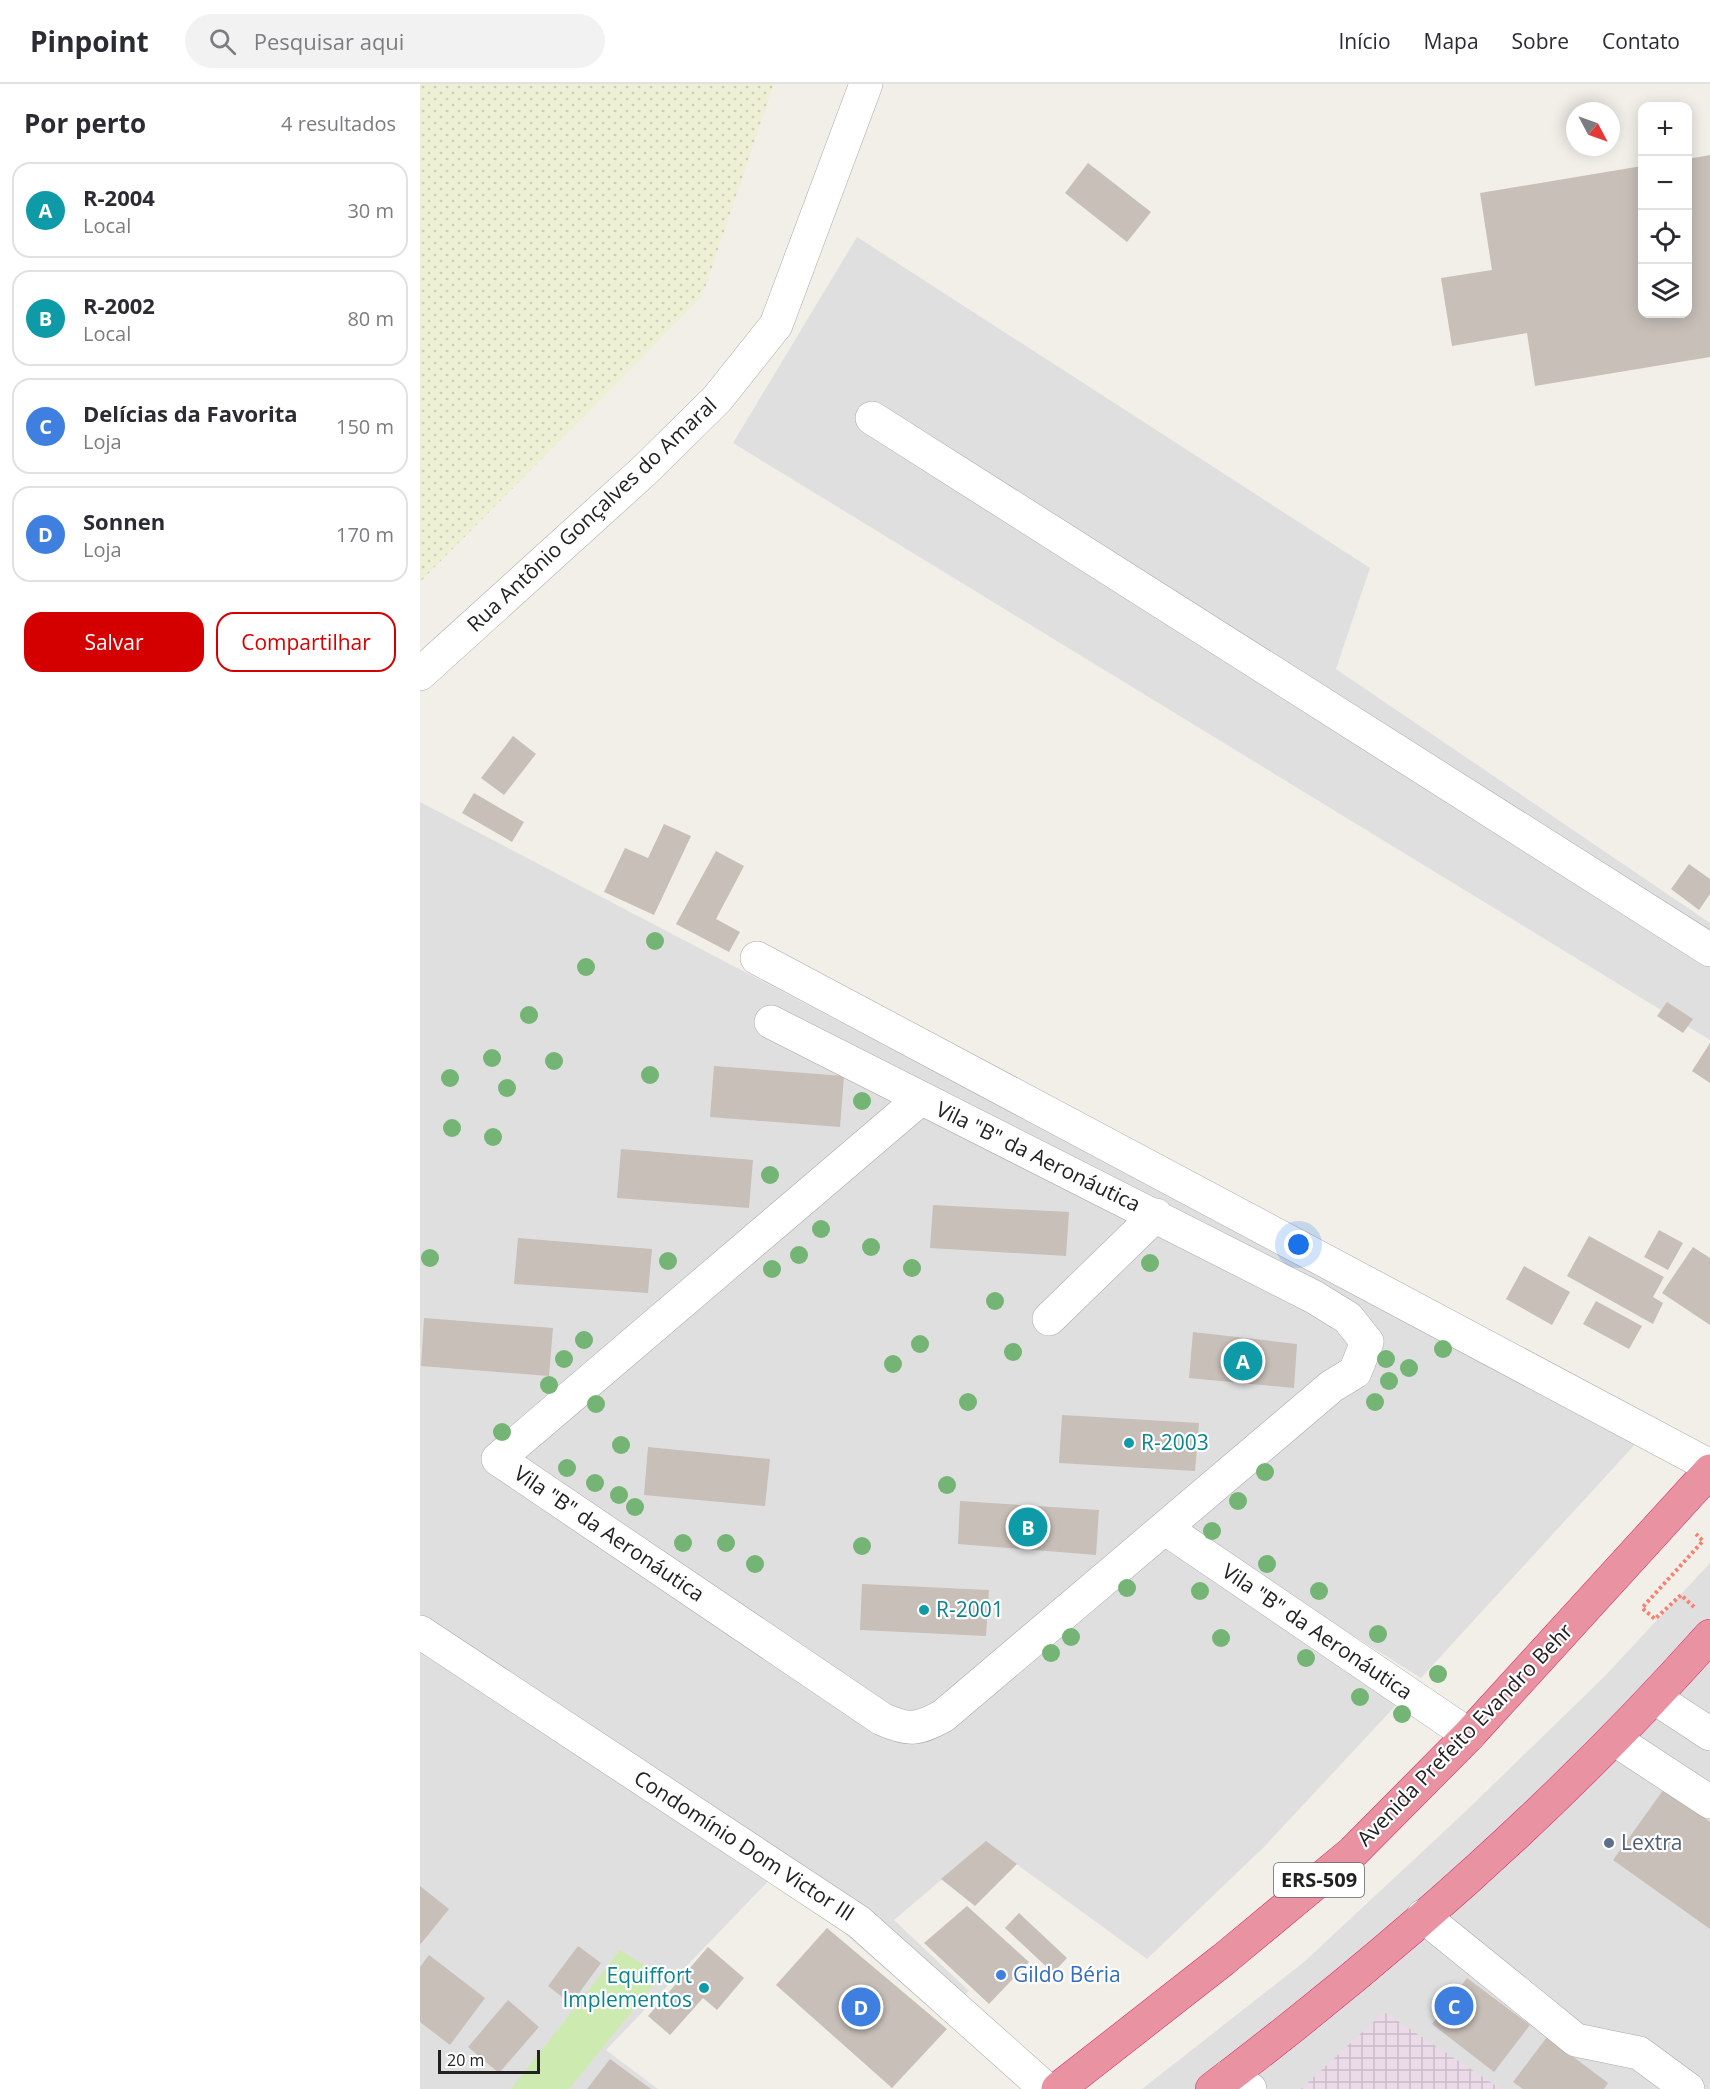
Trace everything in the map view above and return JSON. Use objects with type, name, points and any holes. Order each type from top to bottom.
[{"type":"highway","name":"Avenida Prefeito Evandro Behr","points":[[1058,2089],[1215,1966],[1353,1852],[1469,1735],[1710,1471]]},
{"type":"highway","points":[[1230,2085],[1423,1916],[1614,1739],[1655,1698],[1703,1622]]},
{"type":"street","name":"Rua Antônio Gonçalves do Amaral","points":[[420,675],[645,470],[717,399],[776,325],[866,84]]},
{"type":"street","points":[[872,418],[1710,950]]},
{"type":"street","points":[[758,958],[1710,1466]]},
{"type":"street","name":"Vila \"B\" da Aeronáutica","points":[[771,1022],[919,1100],[1156,1215],[1314,1297],[1348,1318],[1366,1342],[1355,1372],[1332,1386],[943,1716],[921,1728],[902,1728],[882,1719],[498,1459],[919,1100]]},
{"type":"street","name":"Vila \"B\" da Aeronáutica","points":[[1050,1319],[1156,1215]]},
{"type":"street","name":"Vila \"B\" da Aeronáutica","points":[[1166,1529],[1469,1735]]},
{"type":"street","name":"Condomínio Dom Victor III","points":[[420,1632],[859,1922],[1046,2089]]},
{"type":"street","points":[[1655,1698],[1710,1734]]},
{"type":"street","points":[[1614,1739],[1710,1802]]},
{"type":"street","points":[[1423,1916],[1576,2040],[1639,2053],[1688,2089]]},
{"type":"path","points":[[1671,1513],[1703,1541],[1642,1608],[1655,1618],[1681,1595],[1703,1622]]},
{"type":"shaded area","points":[[857,237],[1370,568],[1336,669],[1710,923],[1710,1040],[733,443]]},
{"type":"shaded area","points":[[420,802],[1639,1440],[1421,1678],[1285,1593],[1399,1702],[1264,1847],[1147,1959],[986,1842],[894,1920],[969,1991],[941,2018],[776,1873],[606,2050],[658,2089],[420,2089]]},
{"type":"shaded area","points":[[1710,1563],[1710,2089],[1142,2089],[1304,1962],[1467,1810],[1605,1676]]},
{"type":"shaded area","points":[[1384,2012],[1501,2089],[1301,2089]]},
{"type":"green space","points":[[420,84],[774,84],[702,297],[420,582]]},
{"type":"green space","points":[[620,1950],[661,1976],[569,2089],[511,2089]]},
{"type":"building","points":[[1710,155],[1710,357],[1535,386],[1527,333],[1452,346],[1441,278],[1492,270],[1480,193],[1638,167],[1638,318],[1692,318],[1692,158]]},
{"type":"building","points":[[1088,163],[1151,212],[1127,242],[1065,193]]},
{"type":"building","points":[[513,736],[536,754],[504,795],[481,778]]},
{"type":"building","points":[[474,793],[524,822],[512,842],[462,813]]},
{"type":"building","points":[[664,824],[691,836],[654,915],[604,892],[625,848],[648,858]]},
{"type":"building","points":[[716,851],[744,866],[716,919],[740,932],[729,952],[676,924]]},
{"type":"building","points":[[1689,864],[1710,879],[1710,894],[1699,910],[1671,889]]},
{"type":"building","points":[[1667,1002],[1693,1019],[1683,1033],[1657,1016]]},
{"type":"building","points":[[1710,1043],[1710,1083],[1692,1071]]},
{"type":"building","points":[[714,1066],[844,1076],[840,1127],[710,1117]]},
{"type":"building","points":[[621,1149],[753,1160],[749,1208],[617,1198]]},
{"type":"building","points":[[933,1205],[1069,1212],[1066,1256],[930,1248]]},
{"type":"building","points":[[1659,1230],[1683,1243],[1668,1270],[1644,1257]]},
{"type":"building","points":[[1589,1236],[1664,1277],[1653,1297],[1663,1303],[1653,1324],[1567,1276]]},
{"type":"building","points":[[518,1238],[652,1249],[648,1293],[514,1284]]},
{"type":"building","points":[[1693,1247],[1710,1258],[1710,1325],[1662,1293]]},
{"type":"building","points":[[1524,1266],[1570,1292],[1552,1325],[1506,1299]]},
{"type":"building","points":[[1596,1301],[1642,1326],[1629,1349],[1583,1324]]},
{"type":"building","points":[[424,1318],[553,1328],[549,1376],[421,1366]]},
{"type":"building","points":[[1193,1332],[1297,1344],[1294,1388],[1189,1378]]},
{"type":"building","name":"R-2003","points":[[1062,1415],[1199,1423],[1195,1471],[1059,1463]]},
{"type":"building","points":[[648,1447],[770,1459],[765,1506],[644,1495]]},
{"type":"building","points":[[960,1501],[1099,1510],[1096,1555],[958,1544]]},
{"type":"building","name":"R-2001","points":[[862,1584],[989,1590],[986,1636],[860,1630]]},
{"type":"building","points":[[1664,1789],[1710,1822],[1710,1929],[1613,1860]]},
{"type":"building","points":[[986,1841],[1017,1864],[975,1906],[941,1879]]},
{"type":"building","points":[[420,1886],[449,1909],[420,1945]]},
{"type":"building","points":[[967,1906],[1029,1962],[989,2004],[924,1943]]},
{"type":"building","points":[[1019,1913],[1067,1958],[1053,1973],[1005,1928]]},
{"type":"building","points":[[827,1928],[947,2029],[892,2088],[776,1985]]},
{"type":"building","points":[[578,1946],[601,1963],[571,2004],[548,1986]]},
{"type":"building","name":"Equiffort Implementos","points":[[708,1947],[744,1978],[717,2010],[703,1998],[670,2035],[648,2016]]},
{"type":"building","points":[[429,1955],[485,1998],[450,2045],[420,2022],[420,1967]]},
{"type":"building","points":[[1467,1978],[1530,2025],[1494,2072],[1432,2024]]},
{"type":"building","points":[[508,2000],[539,2027],[499,2073],[468,2047]]},
{"type":"building","points":[[1547,2037],[1608,2083],[1604,2089],[1523,2089],[1513,2082]]},
{"type":"building","points":[[610,2059],[651,2089],[587,2089]]},
{"type":"place","name":"R-2004","points":[[1243,1361]]},
{"type":"place","name":"R-2003","points":[[1129,1443]]},
{"type":"place","name":"R-2002","points":[[1028,1527]]},
{"type":"place","name":"R-2001","points":[[924,1610]]},
{"type":"place","name":"Lextra","points":[[1609,1843]]},
{"type":"place","name":"Gildo Béria","points":[[1001,1975]]},
{"type":"place","name":"Equiffort Implementos","points":[[704,1988]]},
{"type":"place","name":"Delícias da Favorita","points":[[1454,2006]]},
{"type":"place","name":"Sonnen","points":[[861,2007]]}]
